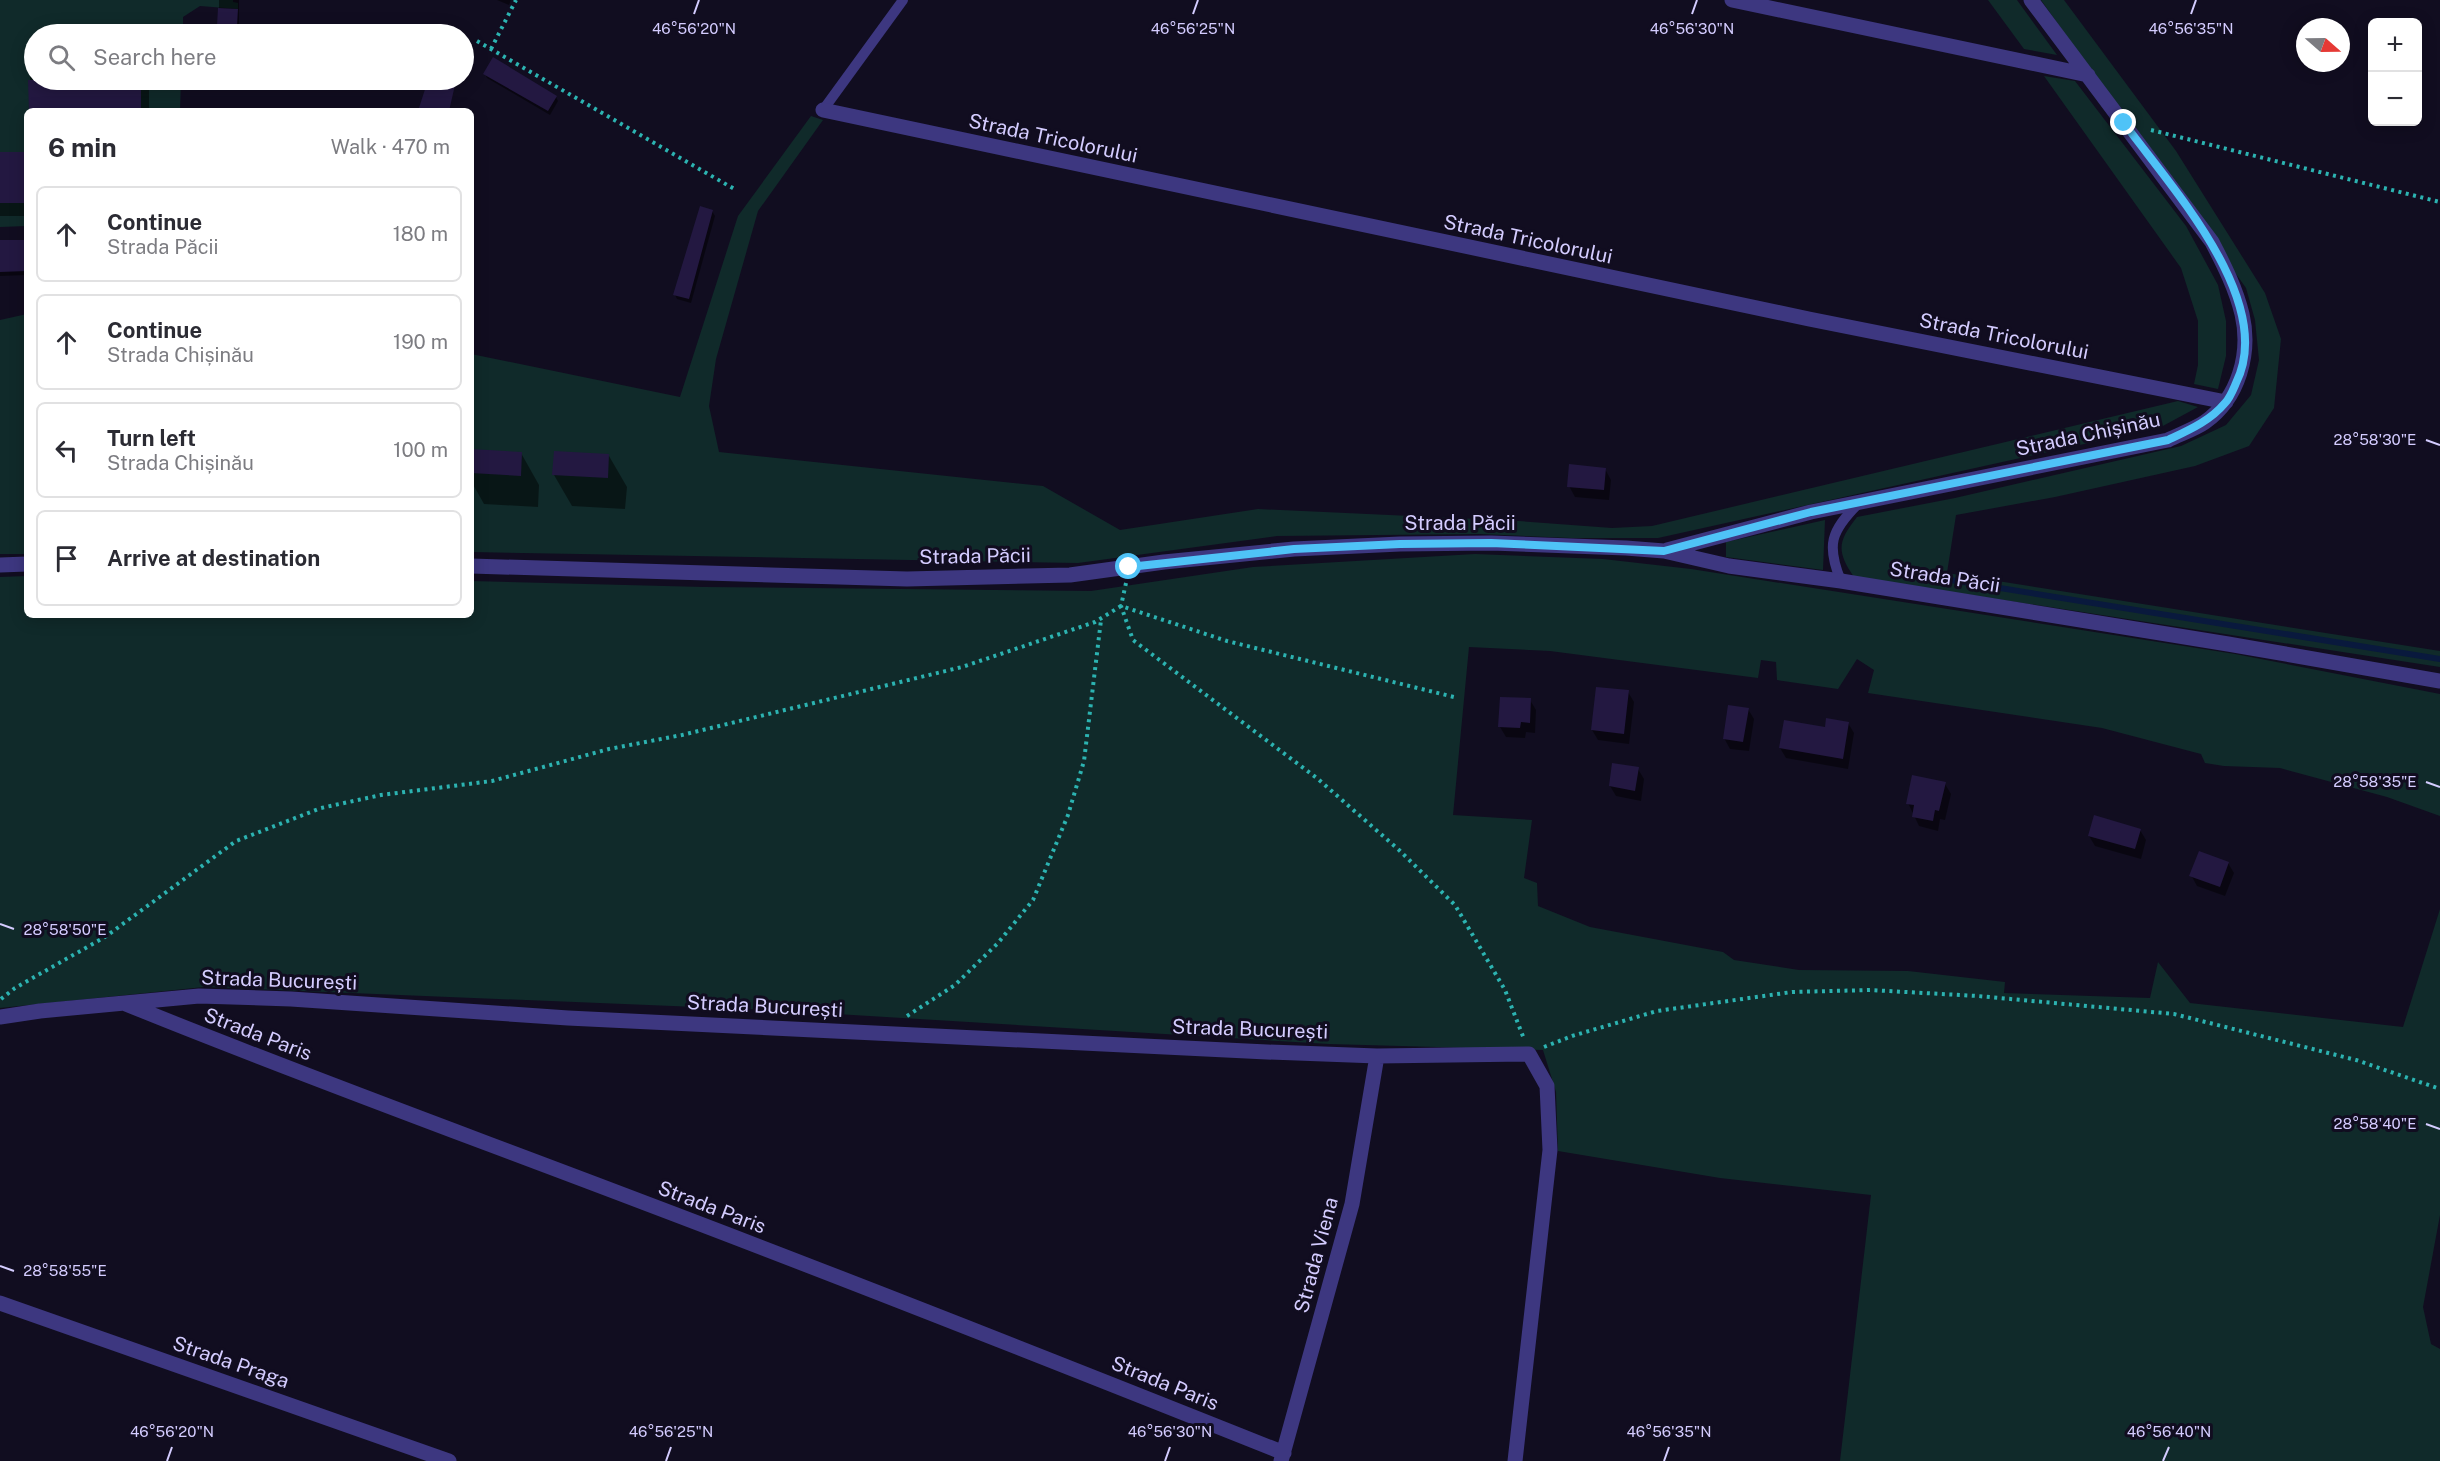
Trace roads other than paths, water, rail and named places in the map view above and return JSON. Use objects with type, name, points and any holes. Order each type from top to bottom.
[{"type":"street","points":[[1732,0],[2088,75]]},
{"type":"street","name":"Strada Chișinău","points":[[1664,551],[1811,512],[2168,440],[2205,422],[2226,402],[2241,373],[2245,347],[2242,315],[2229,275],[2212,242],[2031,0]]},
{"type":"street","name":"Strada Tricolorului","points":[[823,110],[1809,318],[2226,402]]},
{"type":"street","name":"Strada Păcii","points":[[474,566],[907,579],[1070,575],[1294,549],[1400,544],[1491,543],[1664,551],[1730,566],[1841,581],[2440,681]]},
{"type":"street","points":[[0,565],[24,564]]},
{"type":"street","name":"Strada București","points":[[0,1017],[200,996],[291,999],[568,1018],[1377,1056],[1529,1054],[1547,1086],[1550,1150],[1515,1461]]},
{"type":"street","name":"Strada Paris","points":[[124,1003],[239,1050],[1027,1351],[1282,1457]]},
{"type":"street","name":"Strada Viena","points":[[1282,1457],[1352,1204],[1377,1056]]},
{"type":"street","name":"Strada Praga","points":[[0,1303],[449,1461]]},
{"type":"lane","points":[[823,110],[903,0]]},
{"type":"lane","points":[[1841,581],[1834,563],[1832,544],[1840,522],[1858,504]]},
{"type":"waterway","points":[[1944,579],[2440,659]]}]
